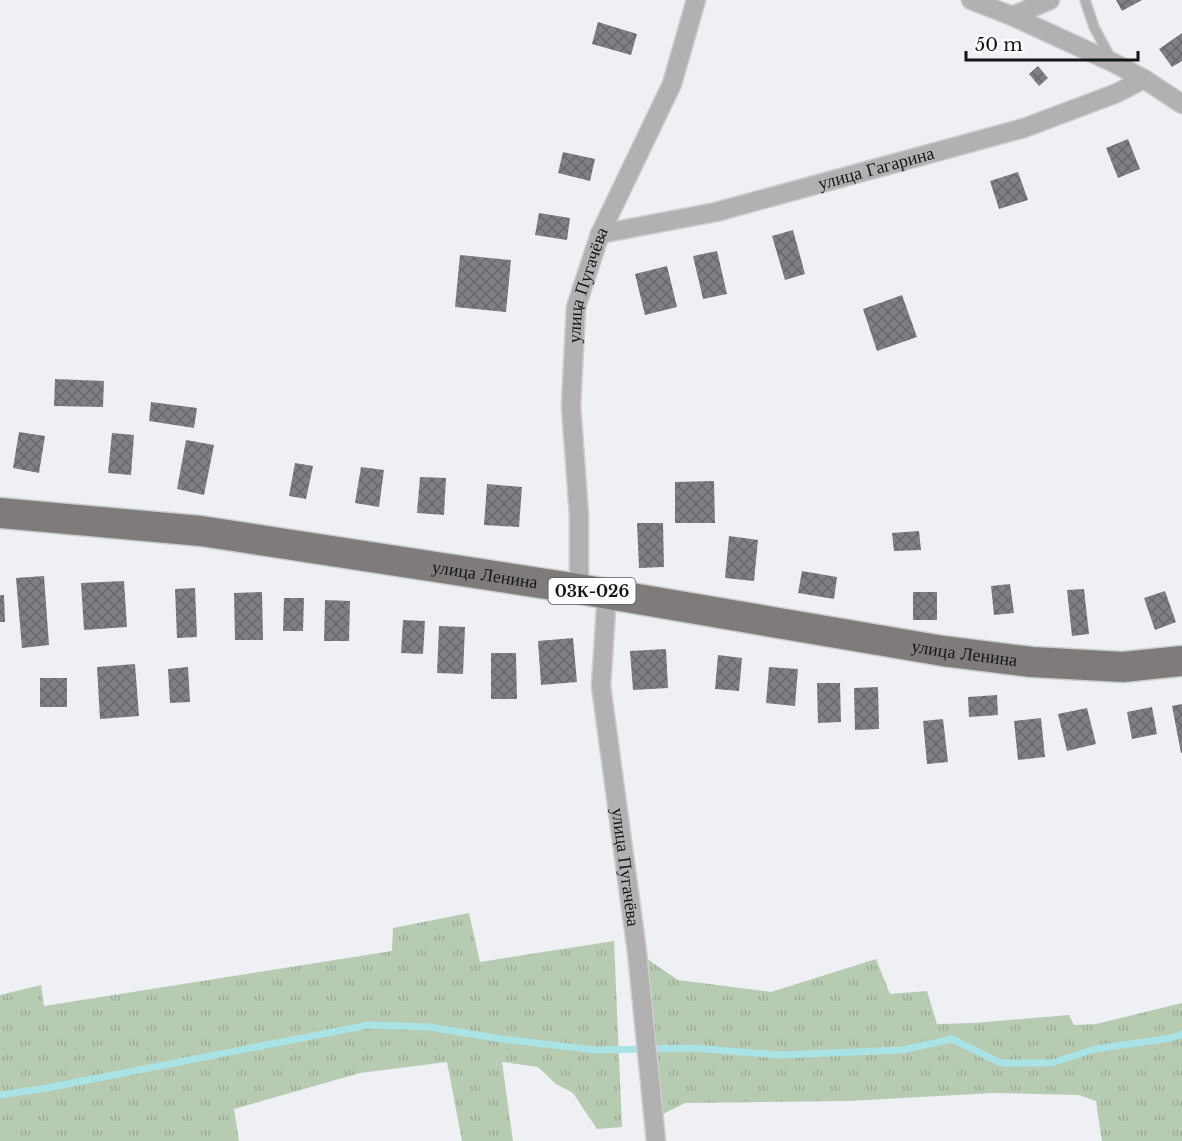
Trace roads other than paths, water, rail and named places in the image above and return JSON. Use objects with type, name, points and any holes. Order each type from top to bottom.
[{"type":"main road","name":"улица Ленина","points":[[0,513],[201,531],[593,591],[943,651],[1032,663],[1123,668],[1182,661]]},
{"type":"street","name":"улица Пугачёва","points":[[656,1141],[637,952],[601,686],[593,591],[579,515],[571,406],[576,307],[600,234],[672,84],[696,0]]},
{"type":"street","points":[[971,0],[1012,16],[1112,62],[1144,79],[1182,104]]},
{"type":"street","points":[[1012,16],[1050,0]]},
{"type":"street","name":"улица Гагарина","points":[[600,234],[716,212],[1024,128],[1117,93],[1144,79]]},
{"type":"lane","points":[[1085,0],[1094,27],[1112,62]]},
{"type":"waterway","points":[[0,1095],[47,1088],[368,1025],[429,1027],[502,1039],[596,1050],[692,1048],[780,1055],[902,1050],[952,1039],[1001,1063],[1052,1063],[1095,1049],[1171,1038],[1182,1034]]}]
